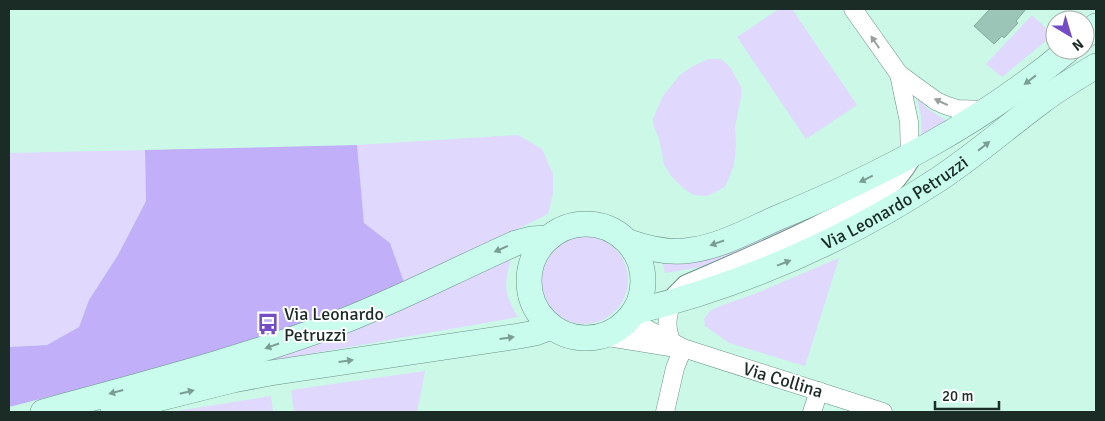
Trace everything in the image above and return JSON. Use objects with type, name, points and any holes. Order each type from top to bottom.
[{"type":"main road","name":"Via Leonardo Petruzzi","points":[[629,242],[661,251],[692,250],[714,244],[850,187],[910,157],[988,110],[1026,84],[1056,60]]},
{"type":"main road","name":"Via Leonardo Petruzzi","points":[[632,314],[786,262],[868,223],[940,178],[969,158],[1042,100],[1096,66]]},
{"type":"main road","points":[[578,224],[594,224],[608,228],[629,242],[641,263],[643,277],[642,292],[632,314],[617,328],[602,336],[576,337],[559,332],[539,314],[531,299],[528,281],[531,264],[538,248],[548,238],[564,227],[578,224]]},
{"type":"main road","points":[[43,412],[260,351],[334,325],[516,243],[531,238],[548,238]]},
{"type":"main road","points":[[106,412],[233,380],[518,336],[552,327]]},
{"type":"street","points":[[853,9],[899,74],[945,105],[957,109],[988,110]]},
{"type":"street","points":[[899,74],[909,122],[910,157]]},
{"type":"street","name":"Via Leonardo Petruzzi","points":[[672,302],[687,286],[797,238],[877,196],[902,170],[910,157]]},
{"type":"street","points":[[665,412],[678,346],[668,333],[667,323],[672,302]]},
{"type":"street","name":"Via Collina","points":[[632,314],[643,327],[678,346]]},
{"type":"street","name":"Via Collina","points":[[602,336],[678,346],[883,412]]},
{"type":"street","points":[[812,412],[819,391]]},
{"type":"shaded area","points":[[779,9],[792,9],[857,105],[806,139],[737,37]]},
{"type":"shaded area","points":[[1032,15],[1045,27],[1045,42],[1002,77],[986,64]]},
{"type":"shaded area","points":[[709,59],[721,59],[730,67],[741,87],[741,97],[735,127],[734,165],[725,187],[707,196],[693,195],[671,176],[664,164],[653,119],[663,96],[680,75],[693,66]]},
{"type":"shaded area","points":[[917,99],[929,110],[949,122],[922,137],[921,116]]},
{"type":"shaded area","points":[[518,135],[542,149],[553,174],[553,193],[548,214],[405,285],[390,243],[364,224],[357,145]]},
{"type":"shaded area","points":[[357,145],[364,223],[390,243],[405,285],[353,308],[166,367],[9,407],[9,347],[47,345],[79,327],[89,300],[118,255],[146,201],[145,150]]},
{"type":"shaded area","points":[[145,150],[146,201],[118,255],[89,300],[79,327],[47,345],[9,347],[9,153]]},
{"type":"shaded area","points":[[821,208],[829,213],[706,266],[665,273],[663,263],[674,262]]},
{"type":"shaded area","points":[[584,236],[601,239],[615,249],[625,263],[628,280],[625,297],[615,311],[601,321],[584,324],[567,321],[553,311],[543,297],[540,280],[543,263],[553,249],[567,239]]},
{"type":"shaded area","points":[[513,252],[506,285],[509,300],[518,317],[242,366]]},
{"type":"shaded area","points":[[839,258],[805,366],[729,343],[705,326],[704,319],[710,311]]},
{"type":"shaded area","points":[[425,371],[417,412],[288,412],[294,411],[291,390]]},
{"type":"shaded area","points":[[271,396],[273,412],[170,412]]},
{"type":"building","points":[[990,9],[1026,9],[1016,21],[1018,23],[1004,38],[1002,36],[994,44],[974,26]]},
{"type":"place","name":"Via Leonardo Petruzzi","points":[[268,324]]}]
